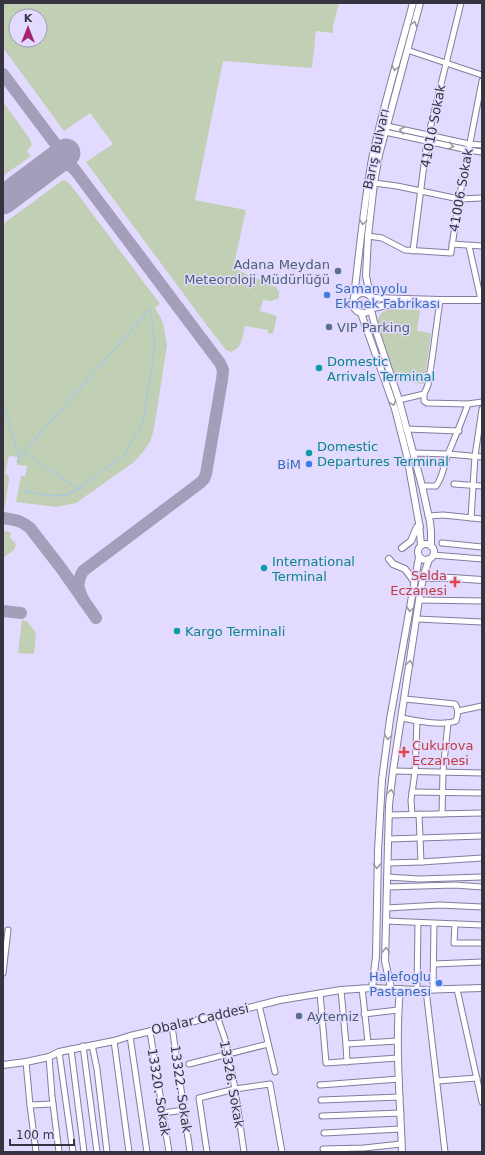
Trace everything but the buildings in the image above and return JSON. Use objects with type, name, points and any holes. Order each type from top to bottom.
[{"type":"main road","name":"Barış Bulvarı","points":[[354,298],[369,203],[413,3]]},
{"type":"main road","name":"Barış Bulvarı","points":[[404,49],[420,3]]},
{"type":"main road","name":"Barış Bulvarı","points":[[385,129],[372,159],[366,276],[371,296],[374,301],[372,309],[377,334],[399,400],[422,486],[431,532],[431,546]]},
{"type":"main road","points":[[417,299],[372,309],[367,313],[356,311],[353,307],[354,298],[361,293],[371,296],[417,299],[482,300]]},
{"type":"main road","points":[[362,313],[394,409],[406,456],[420,526],[422,545],[418,550],[419,557],[390,719],[382,780],[378,844],[376,957],[372,988]]},
{"type":"main road","points":[[402,548],[411,541],[417,527],[420,526]]},
{"type":"main road","points":[[392,988],[385,961],[389,815],[393,771],[419,600],[423,578],[434,550],[431,546],[426,544],[422,545]]},
{"type":"main road","points":[[419,557],[424,560],[431,557]]},
{"type":"main road","points":[[389,559],[393,564],[405,569],[414,581]]},
{"type":"main road","points":[[423,578],[482,580]]},
{"type":"main road","name":"Obalar Caddesi","points":[[3,1065],[49,1057],[59,1052],[83,1046],[114,1041],[280,1000],[320,993],[362,988],[433,990],[482,988]]},
{"type":"main road","points":[[400,989],[398,1010],[398,1058],[402,1152]]},
{"type":"street","name":"41010 Sokak","points":[[413,251],[428,138],[461,3]]},
{"type":"street","points":[[404,49],[482,75]]},
{"type":"street","name":"41006 Sokak","points":[[413,251],[451,253],[469,144],[482,84]]},
{"type":"street","points":[[385,129],[428,138],[482,145]]},
{"type":"street","points":[[428,138],[468,150],[482,152]]},
{"type":"street","points":[[374,183],[397,186],[459,199],[482,198]]},
{"type":"street","points":[[368,236],[382,238],[405,250],[413,251]]},
{"type":"street","points":[[452,244],[482,246]]},
{"type":"street","name":"41006 Sokak","points":[[469,246],[482,300]]},
{"type":"street","points":[[440,300],[429,378],[424,394],[424,400],[427,403],[468,404],[482,402]]},
{"type":"street","points":[[399,400],[424,394]]},
{"type":"street","points":[[422,486],[436,486],[439,482],[448,454],[459,430],[468,404]]},
{"type":"street","points":[[471,518],[475,456],[482,409]]},
{"type":"street","points":[[406,429],[459,430]]},
{"type":"street","points":[[413,453],[482,457]]},
{"type":"street","points":[[454,484],[482,486]]},
{"type":"street","points":[[428,516],[443,515],[482,519]]},
{"type":"street","points":[[442,543],[482,547]]},
{"type":"street","points":[[431,557],[482,559]]},
{"type":"street","points":[[419,600],[482,601]]},
{"type":"street","points":[[417,619],[482,622]]},
{"type":"street","points":[[402,718],[417,721],[448,723],[456,721],[458,711],[455,704],[405,699]]},
{"type":"street","points":[[458,711],[482,706]]},
{"type":"street","points":[[412,814],[411,800],[415,772],[417,721]]},
{"type":"street","points":[[442,814],[443,772],[448,723]]},
{"type":"street","points":[[393,771],[482,773]]},
{"type":"street","points":[[412,792],[482,793]]},
{"type":"street","points":[[389,815],[482,813]]},
{"type":"street","points":[[419,814],[421,862]]},
{"type":"street","points":[[388,839],[482,836]]},
{"type":"street","points":[[388,863],[482,858]]},
{"type":"street","points":[[388,877],[482,877]]},
{"type":"street","points":[[387,888],[455,885],[482,887]]},
{"type":"street","points":[[387,908],[440,905],[482,907]]},
{"type":"street","points":[[386,921],[482,925]]},
{"type":"street","points":[[417,990],[418,923]]},
{"type":"street","points":[[433,990],[434,924]]},
{"type":"street","points":[[455,924],[454,943],[482,943]]},
{"type":"street","points":[[3,973],[8,930]]},
{"type":"street","points":[[434,964],[482,962]]},
{"type":"street","points":[[362,988],[368,1042]]},
{"type":"street","points":[[457,989],[482,1102]]},
{"type":"street","points":[[340,990],[347,1062]]},
{"type":"street","points":[[426,990],[445,1152]]},
{"type":"street","points":[[320,993],[326,1063],[398,1058]]},
{"type":"street","points":[[259,1005],[275,1072]]},
{"type":"street","points":[[364,1014],[398,1010]]},
{"type":"street","name":"13326. Sokak","points":[[217,1016],[226,1042],[235,1089],[244,1152]]},
{"type":"street","name":"13322. Sokak","points":[[172,1026],[190,1152]]},
{"type":"street","name":"13320. Sokak","points":[[150,1031],[169,1152]]},
{"type":"street","points":[[130,1036],[147,1152]]},
{"type":"street","points":[[114,1041],[129,1152]]},
{"type":"street","points":[[346,1044],[398,1041]]},
{"type":"street","points":[[92,1044],[97,1069],[107,1152]]},
{"type":"street","points":[[189,1064],[268,1044]]},
{"type":"street","points":[[83,1046],[97,1152]]},
{"type":"street","points":[[71,1049],[84,1152]]},
{"type":"street","points":[[59,1052],[73,1152]]},
{"type":"street","points":[[49,1057],[59,1152]]},
{"type":"street","points":[[26,1062],[36,1152]]},
{"type":"street","points":[[437,1081],[477,1078]]},
{"type":"street","points":[[320,1085],[399,1079]]},
{"type":"street","points":[[208,1152],[198,1098],[235,1089],[270,1084],[282,1152]]},
{"type":"street","points":[[321,1100],[400,1097]]},
{"type":"street","points":[[30,1105],[53,1104]]},
{"type":"street","points":[[163,1113],[184,1110]]},
{"type":"street","points":[[322,1116],[401,1113]]},
{"type":"street","points":[[324,1133],[401,1129]]},
{"type":"street","points":[[323,1149],[364,1150],[401,1144]]},
{"type":"green space","points":[[3,3],[339,3],[333,26],[333,33],[316,31],[312,68],[223,61],[195,200],[246,210],[234,264],[235,269],[276,287],[279,292],[279,298],[271,301],[263,300],[260,311],[277,316],[273,334],[268,333],[268,330],[245,326],[238,347],[231,352],[226,350],[86,162],[113,144],[90,113],[64,131],[3,48]]},
{"type":"green space","points":[[3,102],[30,139],[32,145],[27,151],[31,156],[3,176]]},
{"type":"green space","points":[[63,180],[70,184],[160,304],[155,308],[164,327],[167,345],[154,429],[150,442],[134,462],[76,503],[57,507],[16,502],[21,476],[25,476],[27,466],[17,465],[17,457],[9,456],[5,473],[8,475],[9,479],[5,506],[3,506],[3,224]]},
{"type":"green space","points":[[391,309],[420,310],[417,331],[431,333],[424,384],[396,381],[378,327],[380,315]]},
{"type":"green space","points":[[3,531],[11,532],[10,538],[16,544],[16,547],[3,558]]},
{"type":"green space","points":[[22,620],[27,621],[36,633],[34,654],[18,653]]},
{"type":"waterway","points":[[17,462],[21,455],[150,309],[155,345],[143,422],[124,455],[78,489]]},
{"type":"waterway","points":[[3,403],[19,457]]},
{"type":"waterway","points":[[23,491],[53,496],[67,495],[78,489],[24,452]]},
{"type":"taxiway","points":[[3,74],[75,170],[65,164],[54,165],[47,168],[58,155],[56,145]]},
{"type":"taxiway","points":[[75,170],[220,363],[223,370],[204,479],[83,571],[79,579],[79,586],[80,593],[84,601]]},
{"type":"taxiway","points":[[3,518],[20,522],[30,528],[61,568],[96,618]]},
{"type":"taxiway","points":[[3,611],[21,613]]},
{"type":"runway","points":[[3,200],[66,153]]},
{"type":"place","name":"Adana Meydan Meteoroloji Müdürlüğü","points":[[338,271]]},
{"type":"place","name":"Samanyolu Ekmek Fabrikası","points":[[327,295]]},
{"type":"place","name":"VIP Parking","points":[[329,327]]},
{"type":"place","name":"Domestic Arrivals Terminal","points":[[319,368]]},
{"type":"place","name":"Domestic Departures Terminal","points":[[309,453]]},
{"type":"place","name":"BiM","points":[[309,464]]},
{"type":"place","name":"International Terminal","points":[[264,568]]},
{"type":"place","name":"Selda Eczanesi","points":[[455,582]]},
{"type":"place","name":"Kargo Terminali","points":[[177,631]]},
{"type":"place","name":"Cukurova Eczanesi","points":[[404,752]]},
{"type":"place","name":"Halefoglu Pastanesi","points":[[439,983]]},
{"type":"place","name":"Aytemiz","points":[[299,1016]]}]
